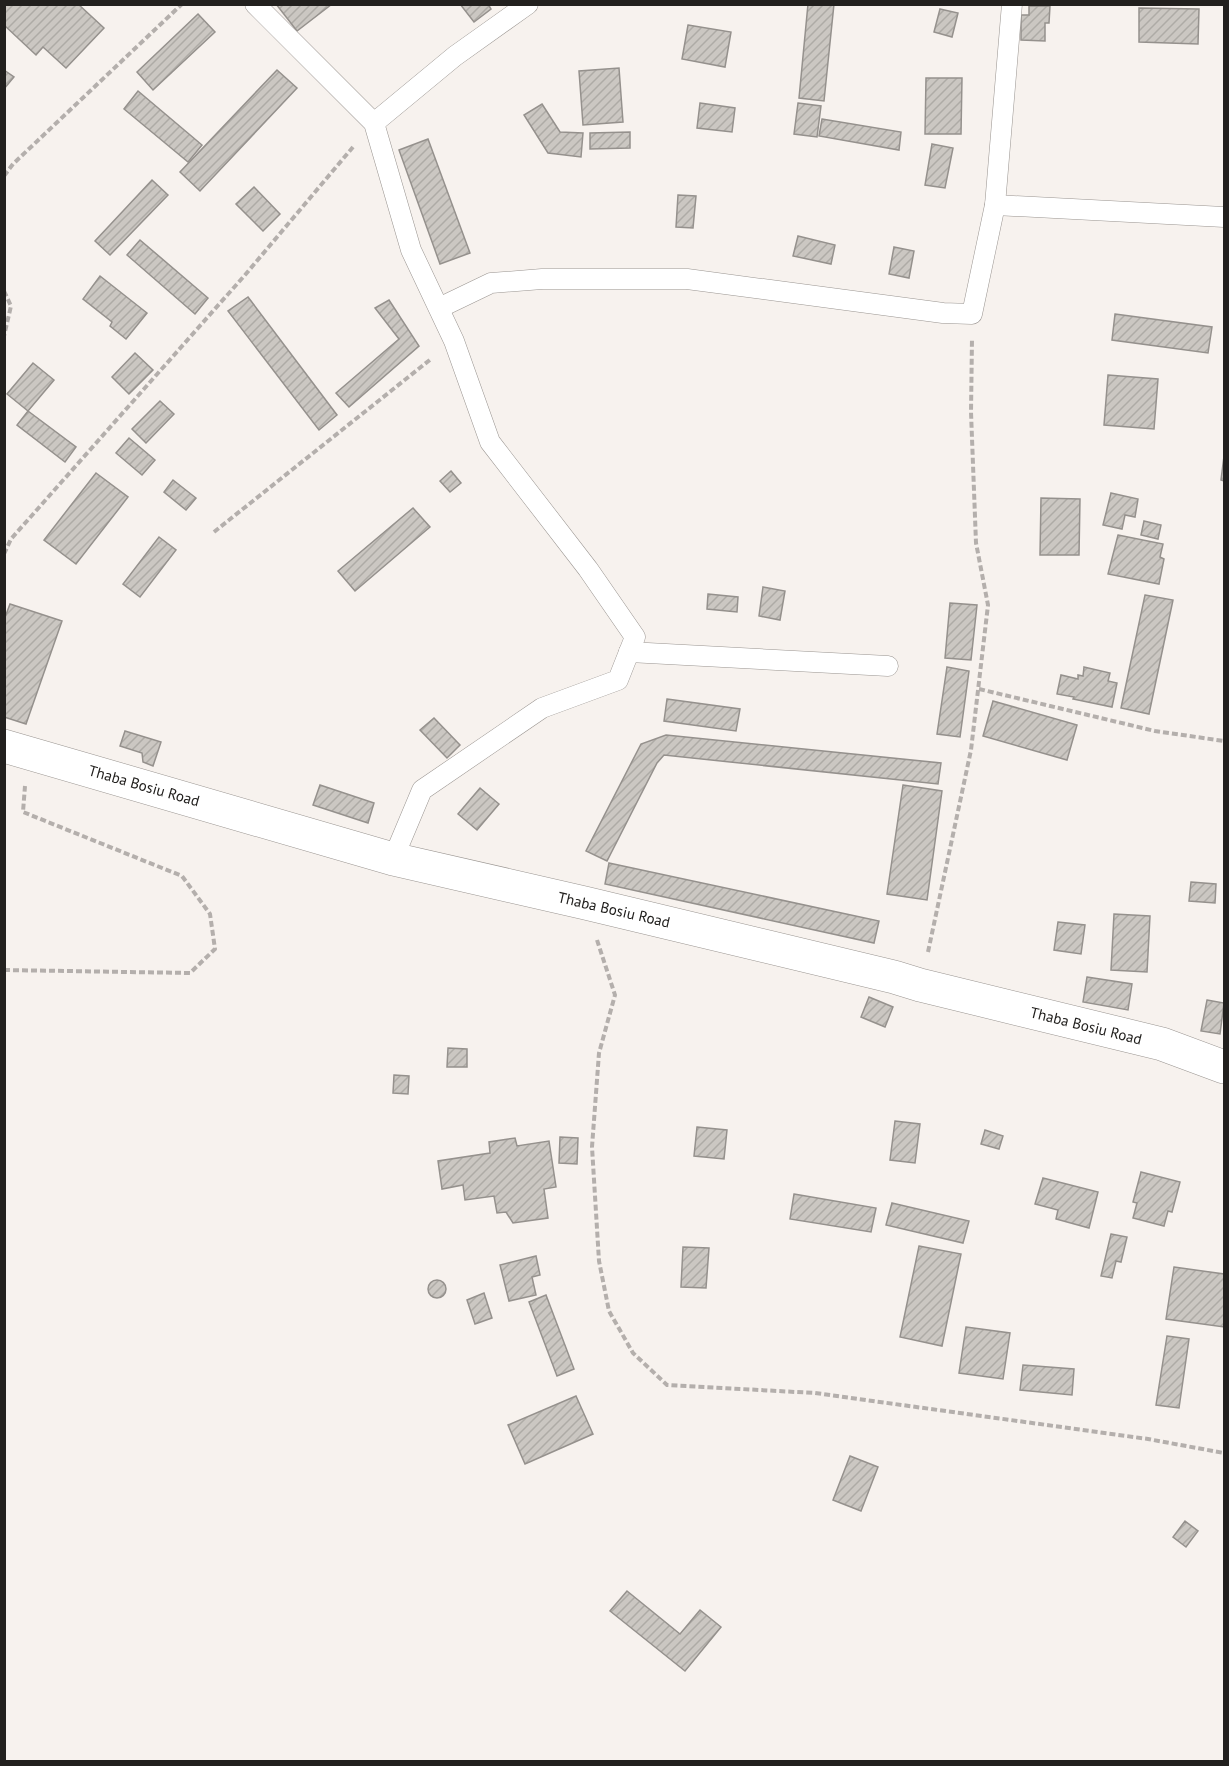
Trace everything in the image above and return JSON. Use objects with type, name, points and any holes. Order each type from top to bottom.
[{"type":"street","name":"Thaba Bosiu Road","points":[[17,749],[393,859],[894,977],[1162,1044],[1224,1067]]},
{"type":"lane","points":[[255,4],[374,123],[411,250],[454,341],[490,442],[588,569],[635,637],[618,680],[542,708],[422,790],[393,859]]},
{"type":"lane","points":[[374,123],[455,56],[528,4]]},
{"type":"lane","points":[[439,308],[491,283],[542,279],[687,279],[944,313],[972,314],[995,205],[1012,4]]},
{"type":"lane","points":[[995,205],[1224,217]]},
{"type":"lane","points":[[629,652],[888,666]]},
{"type":"path","points":[[4,176],[13,164],[182,4]]},
{"type":"path","points":[[4,554],[11,539],[245,274],[374,123]]},
{"type":"path","points":[[4,291],[10,306],[4,336]]},
{"type":"path","points":[[920,985],[971,750],[988,604],[975,543],[971,412],[972,314]]},
{"type":"path","points":[[214,532],[454,341]]},
{"type":"path","points":[[979,689],[1155,731],[1224,741]]},
{"type":"path","points":[[4,970],[190,973],[215,948],[210,914],[182,876],[23,812],[17,749]]},
{"type":"path","points":[[585,903],[615,995],[598,1053],[592,1147],[598,1261],[609,1311],[633,1353],[667,1385],[815,1393],[1148,1439],[1224,1453]]},
{"type":"building","points":[[4,4],[78,4],[104,28],[66,68],[43,47],[36,55],[4,25]]},
{"type":"building","points":[[276,4],[332,4],[297,31]]},
{"type":"building","points":[[460,4],[488,4],[491,9],[474,22]]},
{"type":"building","points":[[808,4],[834,4],[824,101],[799,98]]},
{"type":"building","points":[[1029,6],[1050,6],[1049,23],[1045,23],[1045,41],[1021,40],[1021,15],[1029,15]]},
{"type":"building","points":[[1139,8],[1199,9],[1198,44],[1139,42]]},
{"type":"building","points":[[940,9],[958,13],[952,37],[934,32]]},
{"type":"building","points":[[198,14],[215,32],[153,90],[137,72]]},
{"type":"building","points":[[688,25],[731,32],[725,67],[682,59]]},
{"type":"building","points":[[619,68],[623,122],[583,125],[579,71]]},
{"type":"building","points":[[4,70],[14,77],[4,89]]},
{"type":"building","points":[[277,70],[297,88],[200,191],[180,172]]},
{"type":"building","points":[[926,78],[962,78],[961,134],[925,134]]},
{"type":"building","points":[[138,91],[202,145],[188,162],[124,109]]},
{"type":"building","points":[[700,103],[735,108],[732,132],[697,128]]},
{"type":"building","points":[[798,103],[821,106],[817,137],[794,134]]},
{"type":"building","points":[[542,104],[560,132],[583,133],[581,157],[548,153],[524,115]]},
{"type":"building","points":[[822,119],[901,132],[899,150],[819,136]]},
{"type":"building","points":[[630,132],[630,148],[590,149],[590,133]]},
{"type":"building","points":[[428,139],[470,253],[440,264],[399,150]]},
{"type":"building","points":[[932,144],[953,148],[945,188],[925,185]]},
{"type":"building","points":[[152,180],[168,195],[110,255],[95,241]]},
{"type":"building","points":[[254,187],[280,214],[263,231],[236,204]]},
{"type":"building","points":[[678,195],[696,196],[693,228],[676,227]]},
{"type":"building","points":[[798,236],[835,245],[831,264],[793,256]]},
{"type":"building","points":[[140,240],[208,298],[195,314],[127,255]]},
{"type":"building","points":[[894,247],[914,251],[909,278],[889,274]]},
{"type":"building","points":[[100,276],[147,313],[126,339],[110,326],[112,322],[83,299]]},
{"type":"building","points":[[248,297],[337,415],[319,430],[228,311]]},
{"type":"building","points":[[389,300],[419,346],[349,407],[336,393],[399,339],[375,308]]},
{"type":"building","points":[[1115,314],[1212,327],[1208,353],[1112,340]]},
{"type":"building","points":[[135,353],[153,370],[129,394],[112,377]]},
{"type":"building","points":[[33,363],[54,380],[28,411],[7,394]]},
{"type":"building","points":[[1108,375],[1158,379],[1154,429],[1104,425]]},
{"type":"building","points":[[160,401],[174,414],[146,443],[132,429]]},
{"type":"building","points":[[28,411],[76,447],[65,462],[17,425]]},
{"type":"building","points":[[129,438],[155,460],[142,475],[116,453]]},
{"type":"building","points":[[1224,456],[1224,481],[1221,480]]},
{"type":"building","points":[[451,471],[461,483],[450,492],[440,481]]},
{"type":"building","points":[[96,473],[128,497],[76,564],[44,540]]},
{"type":"building","points":[[173,480],[196,498],[186,510],[164,492]]},
{"type":"building","points":[[1111,493],[1138,499],[1135,517],[1125,515],[1122,529],[1103,525]]},
{"type":"building","points":[[1041,498],[1080,499],[1079,555],[1040,555]]},
{"type":"building","points":[[413,508],[430,527],[355,591],[338,571]]},
{"type":"building","points":[[1144,521],[1161,525],[1158,539],[1141,535]]},
{"type":"building","points":[[1118,535],[1163,544],[1160,557],[1164,559],[1159,584],[1108,574]]},
{"type":"building","points":[[159,537],[176,550],[140,597],[123,584]]},
{"type":"building","points":[[763,587],[785,591],[780,620],[759,616]]},
{"type":"building","points":[[708,594],[738,597],[737,612],[707,609]]},
{"type":"building","points":[[1145,595],[1173,600],[1149,714],[1121,708]]},
{"type":"building","points":[[950,603],[977,605],[971,660],[945,658]]},
{"type":"building","points":[[10,604],[62,621],[26,724],[4,717],[4,620]]},
{"type":"building","points":[[947,667],[969,671],[960,737],[937,734]]},
{"type":"building","points":[[1084,667],[1110,673],[1108,681],[1117,683],[1112,707],[1057,694],[1061,675],[1078,679],[1078,675],[1083,676]]},
{"type":"building","points":[[667,699],[740,709],[736,731],[664,721]]},
{"type":"building","points":[[993,701],[1077,725],[1067,760],[983,736]]},
{"type":"building","points":[[434,718],[460,745],[447,758],[420,730]]},
{"type":"building","points":[[125,731],[161,742],[153,766],[143,762],[142,753],[120,746]]},
{"type":"building","points":[[666,735],[941,763],[938,784],[664,755],[657,763],[607,861],[586,851],[641,744]]},
{"type":"building","points":[[320,785],[374,803],[368,823],[313,805]]},
{"type":"building","points":[[903,785],[942,791],[927,900],[887,894]]},
{"type":"building","points":[[480,788],[499,804],[477,830],[458,814]]},
{"type":"building","points":[[609,863],[879,921],[874,943],[605,884]]},
{"type":"building","points":[[1191,882],[1216,884],[1215,903],[1189,901]]},
{"type":"building","points":[[1114,914],[1150,916],[1147,972],[1111,970]]},
{"type":"building","points":[[1058,922],[1085,925],[1081,954],[1054,950]]},
{"type":"building","points":[[1087,977],[1132,984],[1128,1010],[1083,1002]]},
{"type":"building","points":[[869,997],[893,1007],[885,1027],[861,1017]]},
{"type":"building","points":[[1207,1000],[1224,1003],[1220,1034],[1201,1031]]},
{"type":"building","points":[[448,1048],[467,1049],[467,1067],[447,1067]]},
{"type":"building","points":[[394,1075],[409,1076],[408,1094],[393,1093]]},
{"type":"building","points":[[895,1121],[920,1124],[915,1163],[890,1160]]},
{"type":"building","points":[[697,1127],[727,1130],[724,1159],[694,1156]]},
{"type":"building","points":[[985,1130],[1003,1136],[999,1149],[981,1144]]},
{"type":"building","points":[[560,1137],[578,1138],[577,1164],[559,1163]]},
{"type":"building","points":[[515,1138],[517,1146],[549,1141],[556,1187],[544,1189],[548,1218],[513,1223],[506,1212],[497,1213],[494,1196],[465,1200],[463,1185],[442,1189],[438,1161],[490,1153],[489,1142]]},
{"type":"building","points":[[1141,1172],[1180,1182],[1172,1212],[1168,1211],[1164,1226],[1133,1218],[1137,1203],[1133,1202]]},
{"type":"building","points":[[1043,1178],[1098,1192],[1089,1228],[1056,1219],[1058,1210],[1035,1204]]},
{"type":"building","points":[[794,1194],[876,1208],[871,1232],[790,1219]]},
{"type":"building","points":[[892,1203],[969,1221],[963,1243],[886,1225]]},
{"type":"building","points":[[1111,1234],[1127,1237],[1121,1262],[1116,1261],[1112,1278],[1101,1276]]},
{"type":"building","points":[[919,1246],[961,1254],[942,1346],[900,1337]]},
{"type":"building","points":[[683,1247],[709,1248],[706,1288],[681,1287]]},
{"type":"building","points":[[536,1256],[540,1275],[532,1277],[536,1295],[509,1301],[500,1265]]},
{"type":"building","points":[[1174,1267],[1224,1274],[1224,1327],[1166,1319]]},
{"type":"building","points":[[437,1280],[443,1283],[446,1289],[443,1295],[437,1298],[431,1295],[428,1289],[431,1283]]},
{"type":"building","points":[[484,1293],[492,1318],[475,1324],[467,1300]]},
{"type":"building","points":[[546,1295],[574,1369],[557,1376],[529,1302]]},
{"type":"building","points":[[966,1327],[1010,1333],[1003,1379],[959,1373]]},
{"type":"building","points":[[1167,1336],[1189,1339],[1179,1408],[1156,1405]]},
{"type":"building","points":[[1023,1365],[1074,1369],[1072,1395],[1020,1390]]},
{"type":"building","points":[[576,1396],[593,1434],[525,1464],[508,1425]]},
{"type":"building","points":[[850,1456],[878,1467],[861,1511],[833,1500]]},
{"type":"building","points":[[1185,1521],[1198,1531],[1186,1547],[1173,1537]]},
{"type":"building","points":[[627,1591],[680,1634],[700,1610],[721,1627],[685,1671],[610,1611]]}]
